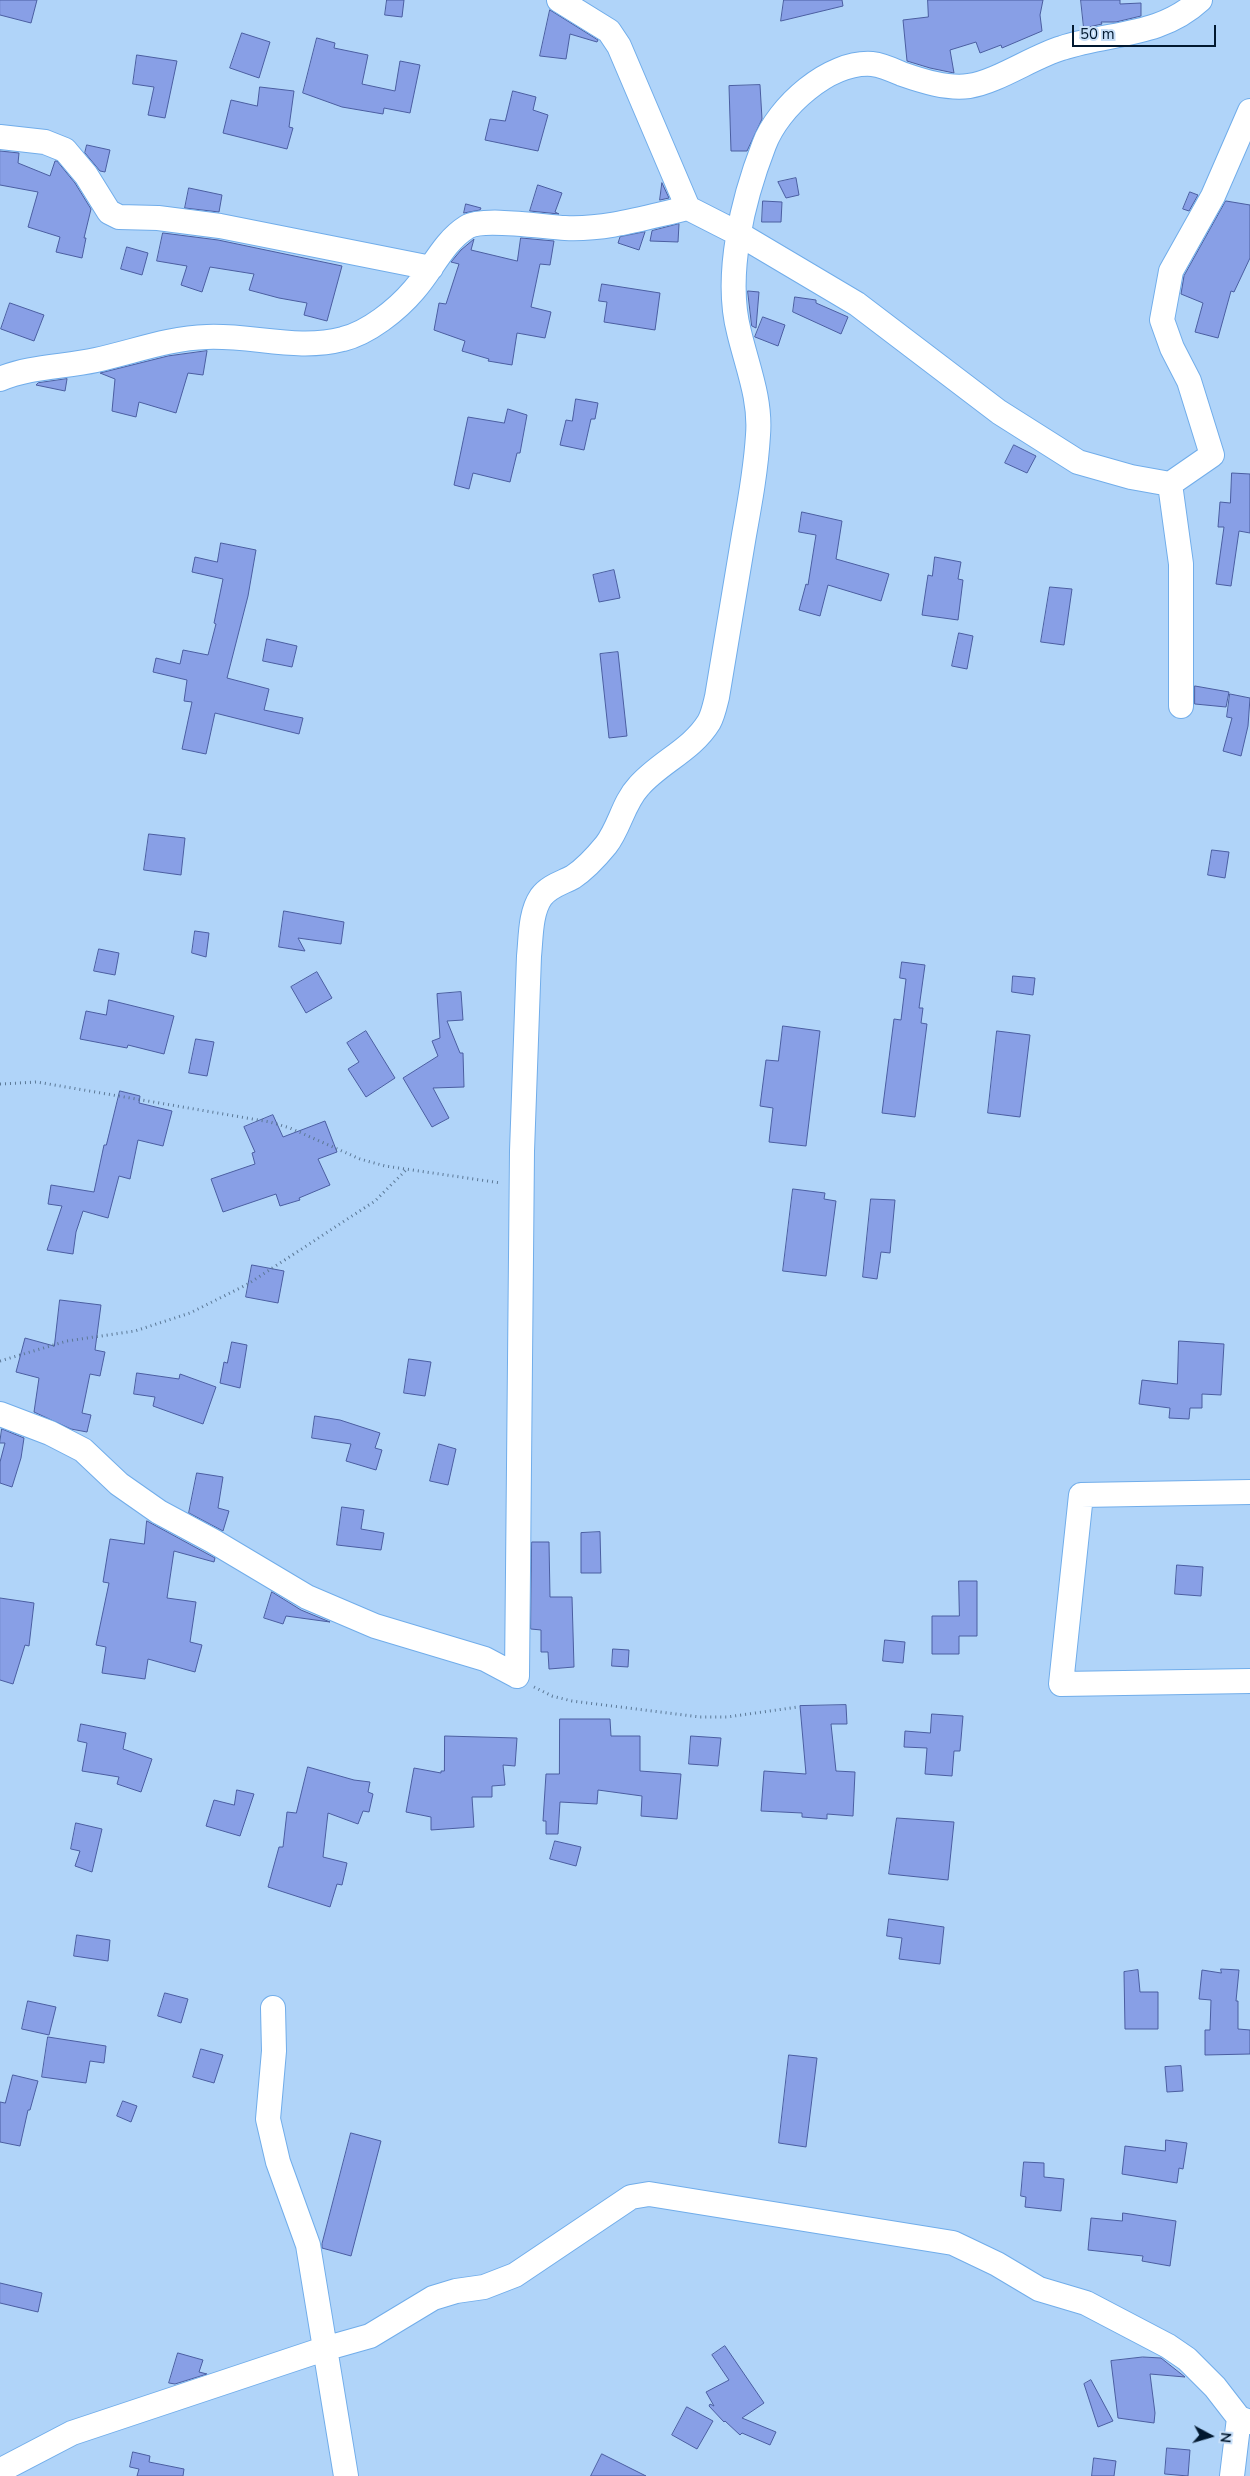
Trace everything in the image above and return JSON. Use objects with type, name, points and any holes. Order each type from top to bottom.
[{"type":"street","points":[[559,0],[608,31],[619,46],[688,208],[739,234],[857,304],[999,412],[1078,462],[1131,477],[1170,484],[1212,455],[1189,381],[1172,348],[1162,320],[1171,271],[1213,196],[1250,111]]},
{"type":"street","points":[[0,1414],[50,1433],[83,1450],[119,1484],[159,1512],[213,1541],[307,1597],[376,1626],[485,1659],[517,1676],[522,1186],[528,956],[532,927],[540,899],[545,892],[583,869],[605,846],[612,837],[628,799],[639,785],[656,770],[695,740],[709,721],[717,697],[759,433],[754,383],[738,330],[733,293],[733,270],[739,234],[764,144],[774,123],[803,93],[846,66],[873,64],[931,83],[953,87],[971,86],[1060,48],[1158,27],[1180,16],[1200,0]]},
{"type":"street","points":[[0,137],[46,142],[65,150],[86,175],[109,212],[119,217],[158,218],[220,226],[431,268]]},
{"type":"street","points":[[0,379],[13,374],[96,360],[192,338],[241,337],[313,344],[344,339],[368,327],[394,309],[414,290],[452,239],[469,226],[485,222],[567,228],[599,227],[650,218],[688,208]]},
{"type":"street","points":[[1170,484],[1181,564],[1181,706]]},
{"type":"street","points":[[1250,1492],[1082,1494],[1061,1684],[1250,1681]]},
{"type":"street","points":[[273,2008],[274,2051],[268,2119],[278,2162],[308,2246],[346,2476]]},
{"type":"street","points":[[4,2467],[72,2433],[324,2349],[370,2336],[433,2298],[456,2291],[484,2287],[515,2275],[631,2197],[649,2194],[953,2243],[997,2264],[1039,2290],[1086,2303],[1168,2346],[1187,2359],[1245,2420],[1232,2476]]},
{"type":"path","points":[[0,1084],[37,1082],[270,1122],[290,1128],[360,1159],[386,1166],[522,1186]]},
{"type":"path","points":[[0,1361],[68,1341],[135,1331],[190,1313],[248,1284],[368,1206],[408,1169]]},
{"type":"path","points":[[517,1676],[552,1696],[572,1701],[700,1717],[727,1717],[798,1707]]},
{"type":"building","points":[[0,0],[37,0],[31,23],[0,15]]},
{"type":"building","points":[[387,0],[404,0],[402,17],[385,15]]},
{"type":"building","points":[[784,0],[842,0],[843,6],[781,21]]},
{"type":"building","points":[[928,0],[1043,0],[1040,15],[1042,31],[1002,48],[1001,45],[980,53],[976,42],[950,50],[954,73],[930,68],[907,61],[903,20],[928,17]]},
{"type":"building","points":[[1081,0],[1120,0],[1120,4],[1141,3],[1141,16],[1116,22],[1101,22],[1102,24],[1084,28]]},
{"type":"building","points":[[550,10],[598,40],[597,42],[570,34],[566,59],[540,56]]},
{"type":"building","points":[[242,33],[270,42],[259,78],[230,68]]},
{"type":"building","points":[[317,38],[335,43],[334,48],[368,55],[362,84],[395,91],[400,61],[420,65],[410,113],[384,108],[383,114],[342,107],[303,93]]},
{"type":"building","points":[[137,55],[177,61],[165,118],[148,115],[154,87],[133,84]]},
{"type":"building","points":[[760,85],[762,119],[747,151],[731,151],[729,86]]},
{"type":"building","points":[[260,87],[294,91],[289,127],[293,128],[287,149],[223,133],[231,100],[257,106]]},
{"type":"building","points":[[513,91],[536,97],[533,110],[548,115],[538,151],[485,140],[490,119],[505,121]]},
{"type":"building","points":[[87,145],[110,150],[105,172],[100,171],[85,153]]},
{"type":"building","points":[[0,151],[19,153],[18,163],[50,176],[55,161],[57,161],[75,183],[91,209],[84,238],[86,238],[82,258],[56,252],[60,237],[28,227],[38,192],[0,185]]},
{"type":"building","points":[[796,178],[799,195],[786,198],[778,182]]},
{"type":"building","points":[[662,183],[669,198],[660,200]]},
{"type":"building","points":[[538,185],[562,193],[555,212],[559,214],[530,211]]},
{"type":"building","points":[[189,188],[222,195],[219,212],[185,208]]},
{"type":"building","points":[[1190,192],[1198,195],[1189,211],[1183,209]]},
{"type":"building","points":[[763,201],[782,202],[781,222],[762,222]]},
{"type":"building","points":[[1226,201],[1250,205],[1250,258],[1234,292],[1231,291],[1218,338],[1195,332],[1203,303],[1181,294],[1184,276]]},
{"type":"building","points":[[466,204],[481,208],[480,210],[464,213]]},
{"type":"building","points":[[679,224],[678,242],[650,241],[652,231]]},
{"type":"building","points":[[645,232],[639,250],[618,243],[620,237]]},
{"type":"building","points":[[163,233],[218,240],[342,266],[327,321],[304,315],[307,303],[249,290],[254,274],[210,267],[202,292],[181,285],[187,266],[157,261]]},
{"type":"building","points":[[521,238],[554,241],[550,265],[540,264],[531,307],[551,312],[545,338],[517,333],[512,365],[488,361],[489,359],[462,351],[465,341],[434,330],[439,303],[446,304],[459,264],[451,262],[474,239],[471,250],[517,261]]},
{"type":"building","points":[[127,247],[148,253],[142,275],[121,269]]},
{"type":"building","points":[[602,284],[660,293],[655,330],[604,322],[607,302],[599,301]]},
{"type":"building","points":[[748,291],[759,292],[756,328],[752,326]]},
{"type":"building","points":[[795,297],[816,300],[816,303],[848,317],[841,334],[793,312]]},
{"type":"building","points":[[10,303],[44,315],[34,341],[1,329]]},
{"type":"building","points":[[763,317],[785,325],[778,346],[755,337]]},
{"type":"building","points":[[207,351],[203,375],[188,373],[176,413],[139,402],[136,417],[112,411],[115,379],[100,373],[168,356]]},
{"type":"building","points":[[67,379],[65,391],[36,385],[38,383]]},
{"type":"building","points":[[576,399],[598,403],[595,419],[591,419],[584,450],[560,445],[566,420],[572,421]]},
{"type":"building","points":[[508,409],[527,415],[520,453],[517,453],[510,482],[473,473],[469,489],[454,485],[468,417],[504,423]]},
{"type":"building","points":[[1014,445],[1036,456],[1027,473],[1005,463]]},
{"type":"building","points":[[1232,473],[1250,474],[1250,533],[1239,531],[1231,586],[1216,584],[1224,527],[1218,527],[1220,502],[1230,503]]},
{"type":"building","points":[[802,512],[842,521],[836,559],[889,574],[881,601],[828,585],[820,616],[799,610],[806,584],[808,585],[816,535],[799,532]]},
{"type":"building","points":[[221,543],[256,550],[248,596],[227,678],[269,689],[264,710],[303,718],[299,734],[215,713],[206,754],[182,749],[192,702],[184,701],[187,680],[153,672],[156,658],[180,664],[183,650],[208,655],[216,624],[214,623],[223,579],[192,572],[195,557],[217,562]]},
{"type":"building","points":[[935,557],[961,562],[958,579],[963,580],[958,620],[922,615],[928,575],[932,576]]},
{"type":"building","points":[[614,570],[620,598],[599,602],[593,575]]},
{"type":"building","points":[[1050,587],[1072,589],[1064,645],[1041,642]]},
{"type":"building","points":[[959,633],[973,636],[967,669],[952,666]]},
{"type":"building","points":[[267,639],[297,646],[292,667],[263,661]]},
{"type":"building","points":[[618,652],[627,736],[609,738],[600,654]]},
{"type":"building","points":[[1195,686],[1229,692],[1226,707],[1195,704]]},
{"type":"building","points":[[1230,694],[1250,698],[1248,726],[1241,756],[1223,751],[1232,718],[1227,717]]},
{"type":"building","points":[[149,834],[185,838],[181,875],[144,870]]},
{"type":"building","points":[[1212,850],[1229,852],[1225,878],[1208,875]]},
{"type":"building","points":[[284,911],[344,922],[341,944],[298,938],[305,951],[279,947]]},
{"type":"building","points":[[195,931],[209,933],[206,957],[192,953]]},
{"type":"building","points":[[99,949],[119,953],[115,975],[94,971]]},
{"type":"building","points":[[902,962],[925,965],[919,1008],[923,1008],[921,1023],[927,1024],[915,1117],[882,1113],[894,1019],[901,1020],[906,979],[900,978]]},
{"type":"building","points":[[317,972],[332,998],[306,1013],[291,987]]},
{"type":"building","points":[[1013,976],[1035,978],[1033,995],[1012,992]]},
{"type":"building","points":[[461,992],[463,1020],[447,1021],[460,1053],[463,1053],[464,1087],[433,1088],[449,1118],[432,1127],[403,1078],[438,1056],[432,1041],[440,1038],[437,994]]},
{"type":"building","points":[[109,1000],[174,1016],[164,1054],[128,1045],[127,1048],[80,1039],[86,1011],[106,1015]]},
{"type":"building","points":[[783,1026],[820,1031],[806,1146],[769,1142],[773,1108],[760,1106],[766,1060],[778,1061]]},
{"type":"building","points":[[366,1031],[395,1078],[366,1097],[348,1069],[359,1062],[347,1043]]},
{"type":"building","points":[[997,1031],[1030,1035],[1020,1117],[988,1113]]},
{"type":"building","points":[[196,1039],[214,1042],[207,1076],[189,1073]]},
{"type":"building","points":[[120,1091],[140,1096],[139,1103],[172,1111],[163,1146],[138,1140],[130,1179],[119,1176],[108,1218],[83,1211],[76,1232],[73,1254],[47,1250],[62,1206],[48,1204],[51,1185],[94,1192],[104,1145],[106,1145]]},
{"type":"building","points":[[273,1115],[283,1137],[325,1121],[337,1152],[318,1159],[330,1185],[299,1198],[300,1200],[280,1206],[276,1194],[223,1212],[211,1179],[255,1164],[252,1153],[255,1152],[244,1127]]},
{"type":"building","points":[[793,1189],[825,1193],[824,1199],[836,1201],[826,1276],[783,1271]]},
{"type":"building","points":[[871,1199],[895,1200],[890,1253],[881,1252],[877,1279],[863,1277]]},
{"type":"building","points":[[252,1265],[284,1271],[278,1303],[246,1297]]},
{"type":"building","points":[[60,1300],[101,1305],[95,1350],[105,1352],[100,1376],[90,1374],[82,1413],[91,1415],[87,1432],[71,1429],[34,1412],[39,1378],[16,1372],[25,1338],[54,1346]]},
{"type":"building","points":[[1179,1341],[1224,1344],[1221,1395],[1202,1394],[1202,1408],[1190,1408],[1189,1419],[1169,1418],[1170,1408],[1139,1404],[1142,1380],[1177,1384]]},
{"type":"building","points":[[232,1342],[247,1345],[240,1388],[220,1383],[224,1362],[227,1363]]},
{"type":"building","points":[[409,1359],[431,1362],[425,1396],[404,1393]]},
{"type":"building","points":[[137,1373],[179,1379],[180,1374],[216,1387],[203,1424],[153,1406],[155,1397],[134,1394]]},
{"type":"building","points":[[315,1416],[340,1420],[380,1433],[375,1448],[382,1450],[376,1470],[346,1461],[351,1444],[312,1438]]},
{"type":"building","points":[[2,1429],[24,1438],[21,1458],[12,1487],[0,1483],[0,1462],[5,1443],[0,1443]]},
{"type":"building","points":[[439,1444],[456,1449],[448,1485],[430,1481]]},
{"type":"building","points":[[197,1473],[223,1477],[218,1508],[229,1511],[223,1531],[189,1513]]},
{"type":"building","points":[[342,1507],[364,1510],[361,1529],[384,1533],[381,1550],[337,1545]]},
{"type":"building","points":[[147,1521],[215,1558],[214,1562],[174,1551],[167,1598],[196,1602],[190,1642],[202,1645],[195,1672],[148,1659],[145,1679],[102,1673],[106,1647],[96,1645],[109,1583],[103,1582],[110,1539],[144,1544]]},
{"type":"building","points":[[600,1532],[601,1573],[581,1573],[581,1533]]},
{"type":"building","points":[[532,1542],[549,1542],[550,1597],[572,1597],[574,1667],[549,1669],[548,1652],[541,1652],[541,1630],[531,1629]]},
{"type":"building","points":[[1177,1565],[1203,1567],[1201,1596],[1175,1594]]},
{"type":"building","points":[[959,1581],[977,1581],[977,1636],[959,1636],[959,1654],[932,1654],[932,1616],[959,1616]]},
{"type":"building","points":[[272,1592],[301,1610],[330,1622],[286,1616],[283,1624],[264,1618]]},
{"type":"building","points":[[0,1598],[34,1603],[29,1646],[25,1645],[13,1684],[0,1680]]},
{"type":"building","points":[[885,1640],[905,1642],[903,1663],[883,1661]]},
{"type":"building","points":[[613,1649],[629,1650],[628,1667],[612,1666]]},
{"type":"building","points":[[846,1705],[847,1724],[831,1724],[836,1771],[855,1772],[853,1816],[827,1814],[827,1819],[802,1817],[802,1813],[761,1811],[764,1771],[806,1774],[800,1706]]},
{"type":"building","points":[[932,1714],[963,1716],[960,1751],[954,1751],[952,1776],[925,1774],[927,1748],[904,1747],[905,1731],[930,1733]]},
{"type":"building","points":[[560,1719],[610,1719],[611,1736],[640,1736],[640,1771],[681,1774],[677,1819],[641,1816],[642,1796],[598,1790],[597,1804],[560,1802],[558,1834],[546,1834],[546,1821],[543,1821],[546,1774],[559,1774]]},
{"type":"building","points":[[81,1724],[126,1733],[123,1749],[152,1759],[141,1792],[117,1784],[119,1777],[82,1771],[87,1743],[78,1741]]},
{"type":"building","points":[[445,1736],[517,1738],[515,1766],[503,1765],[505,1785],[492,1786],[492,1797],[472,1797],[474,1827],[431,1830],[431,1817],[406,1812],[414,1768],[441,1773],[441,1771],[444,1771]]},
{"type":"building","points":[[691,1736],[721,1738],[718,1766],[689,1764]]},
{"type":"building","points":[[308,1767],[354,1780],[370,1782],[368,1792],[373,1794],[369,1812],[363,1811],[358,1824],[328,1813],[323,1857],[347,1863],[342,1885],[337,1884],[330,1907],[268,1887],[279,1847],[283,1847],[287,1812],[296,1813]]},
{"type":"building","points":[[237,1790],[254,1794],[240,1836],[206,1826],[214,1800],[234,1805]]},
{"type":"building","points":[[897,1818],[954,1822],[948,1880],[889,1874]]},
{"type":"building","points":[[76,1823],[102,1829],[92,1872],[75,1866],[80,1851],[71,1849]]},
{"type":"building","points":[[555,1841],[581,1847],[576,1866],[550,1859]]},
{"type":"building","points":[[889,1919],[944,1927],[940,1964],[899,1959],[902,1938],[887,1936]]},
{"type":"building","points":[[77,1935],[110,1940],[108,1961],[74,1956]]},
{"type":"building","points":[[1221,1969],[1239,1970],[1236,2001],[1238,2001],[1238,2029],[1250,2030],[1250,2054],[1205,2055],[1205,2030],[1210,2030],[1211,2000],[1199,1999],[1202,1970],[1221,1973]]},
{"type":"building","points":[[1138,1970],[1140,1992],[1158,1992],[1158,2029],[1125,2029],[1124,1972]]},
{"type":"building","points":[[165,1993],[188,1999],[181,2023],[158,2016]]},
{"type":"building","points":[[28,2001],[56,2007],[49,2035],[22,2029]]},
{"type":"building","points":[[48,2037],[106,2046],[104,2063],[90,2061],[86,2083],[42,2077]]},
{"type":"building","points":[[201,2049],[223,2055],[214,2083],[193,2077]]},
{"type":"building","points":[[789,2055],[817,2058],[806,2147],[779,2143]]},
{"type":"building","points":[[1181,2066],[1183,2091],[1167,2092],[1165,2067]]},
{"type":"building","points":[[13,2075],[38,2081],[30,2110],[28,2110],[20,2146],[0,2142],[0,2102],[5,2103]]},
{"type":"building","points":[[123,2101],[137,2106],[131,2122],[117,2116]]},
{"type":"building","points":[[351,2133],[381,2141],[351,2256],[322,2248],[322,2244]]},
{"type":"building","points":[[1166,2140],[1187,2143],[1183,2169],[1179,2168],[1177,2183],[1122,2174],[1125,2146],[1165,2151]]},
{"type":"building","points":[[1024,2162],[1044,2163],[1044,2177],[1064,2179],[1061,2211],[1025,2207],[1026,2197],[1021,2196]]},
{"type":"building","points":[[1123,2213],[1176,2221],[1170,2266],[1142,2261],[1143,2256],[1088,2250],[1091,2218],[1122,2221]]},
{"type":"building","points":[[0,2283],[42,2293],[38,2312],[0,2303]]},
{"type":"building","points":[[725,2346],[764,2403],[742,2418],[776,2432],[770,2445],[742,2433],[740,2435],[709,2406],[710,2404],[714,2406],[706,2392],[729,2380],[712,2355]]},
{"type":"building","points":[[178,2353],[203,2360],[199,2372],[207,2374],[175,2384],[169,2383]]},
{"type":"building","points":[[1143,2357],[1161,2358],[1185,2377],[1150,2374],[1155,2413],[1154,2423],[1118,2418],[1111,2361]]},
{"type":"building","points":[[1091,2380],[1113,2421],[1098,2427],[1084,2384]]},
{"type":"building","points":[[687,2407],[713,2421],[697,2449],[672,2435]]},
{"type":"building","points":[[1167,2448],[1190,2450],[1188,2476],[1165,2474]]},
{"type":"building","points":[[133,2452],[150,2456],[149,2462],[184,2469],[183,2476],[137,2476],[139,2469],[130,2467]]},
{"type":"building","points":[[602,2454],[646,2476],[591,2476]]},
{"type":"building","points":[[1094,2458],[1116,2461],[1114,2476],[1092,2476]]}]
